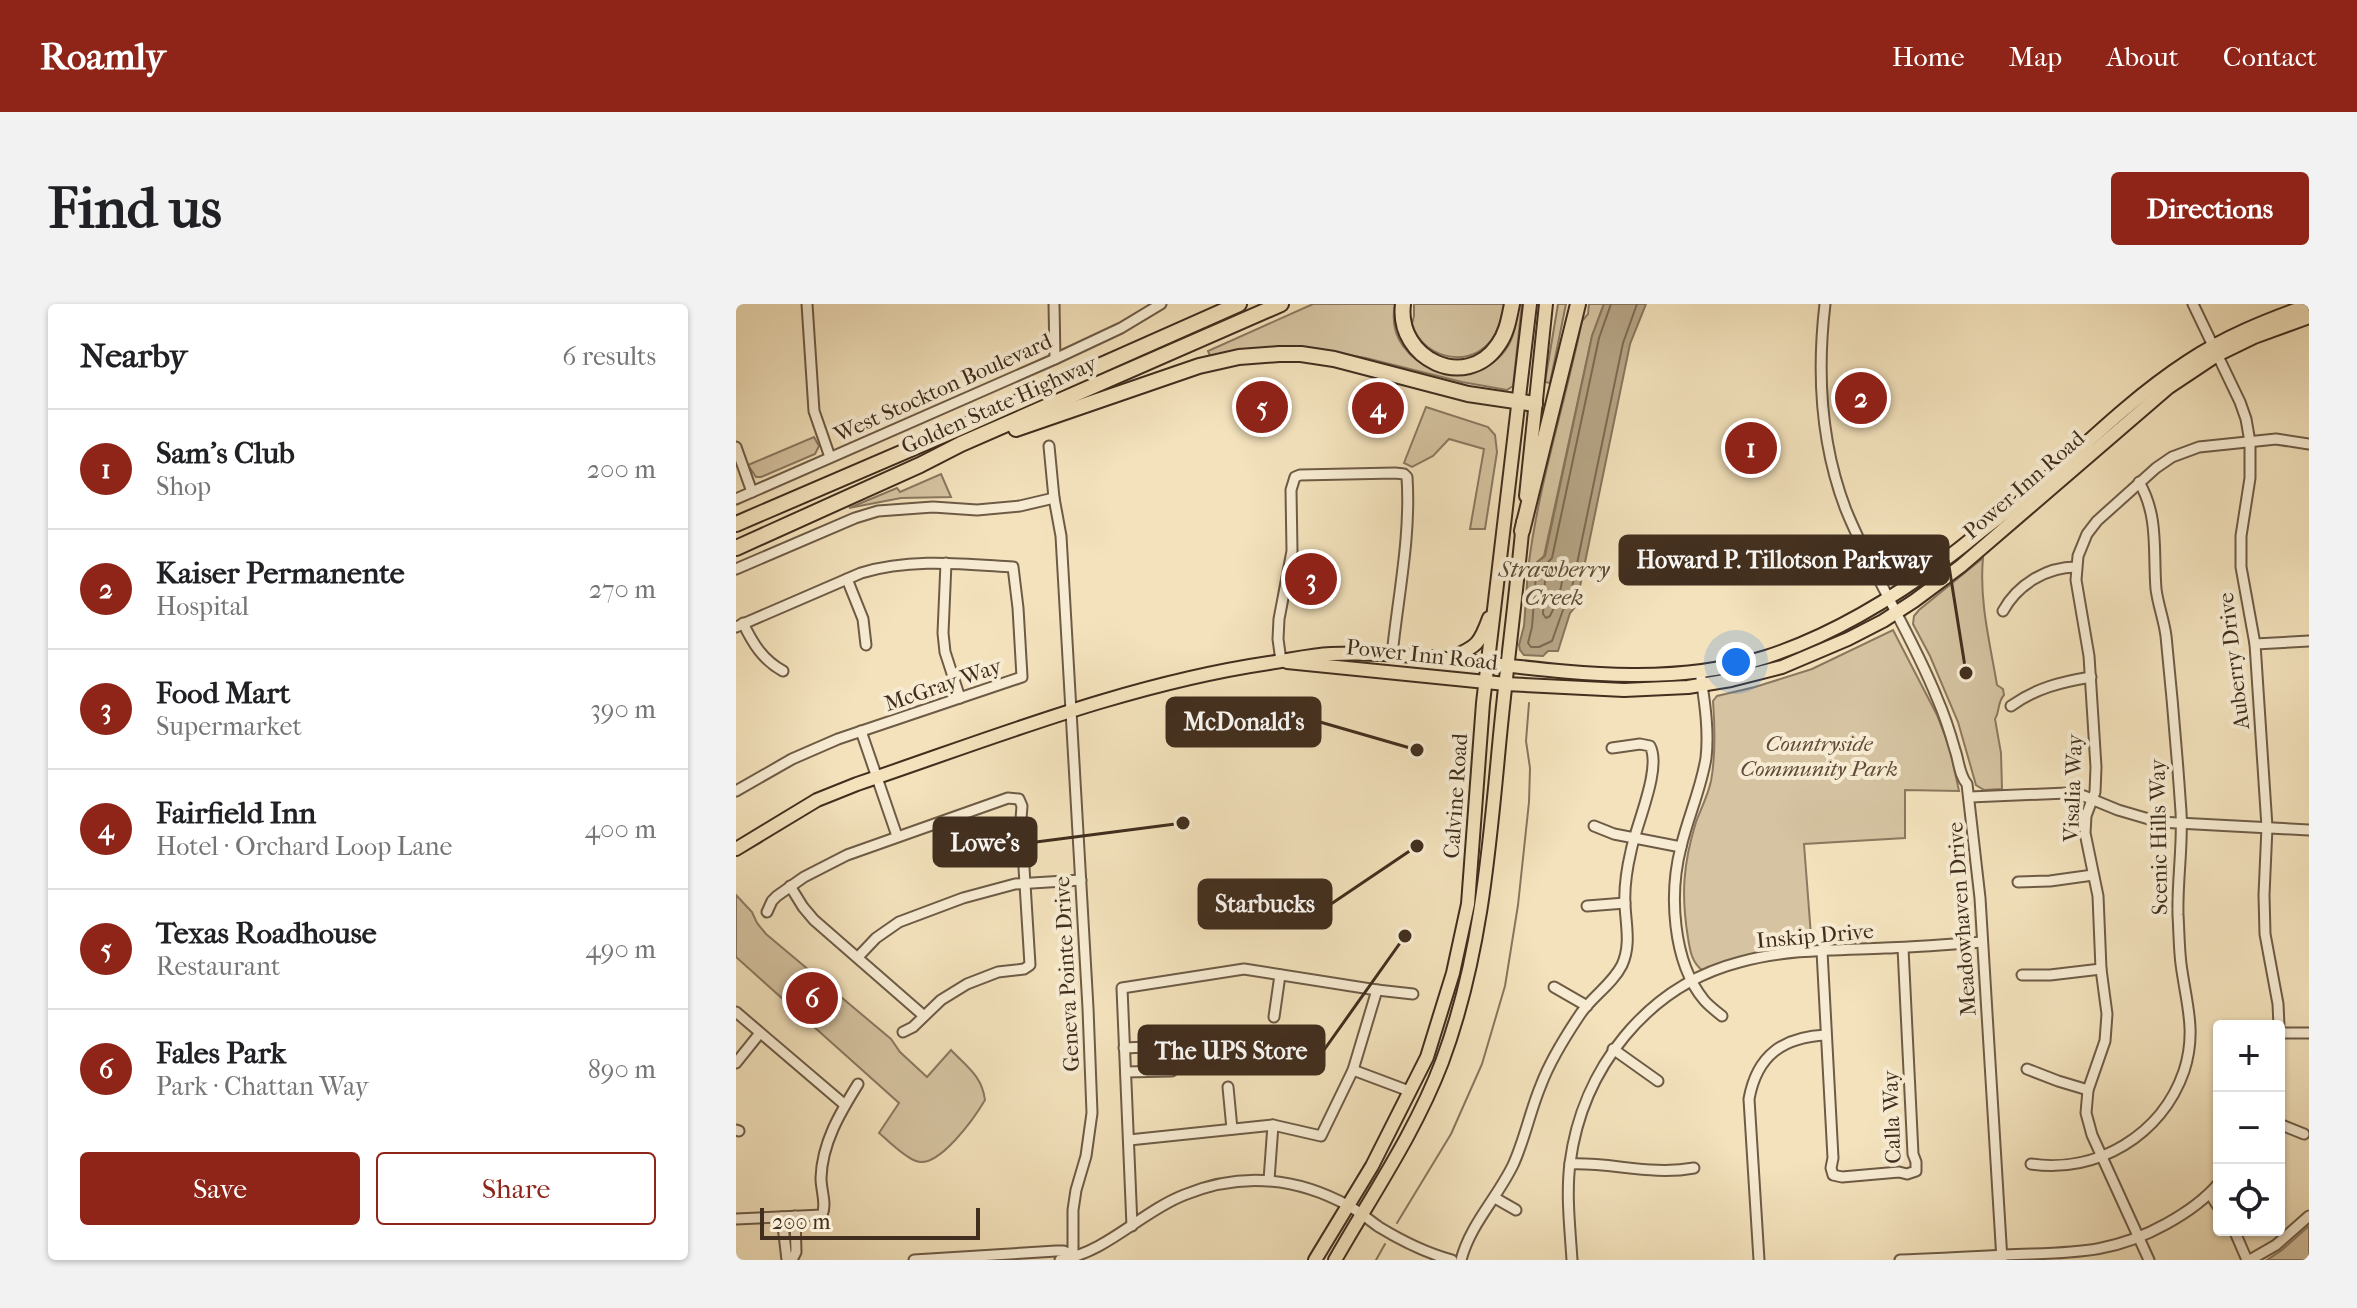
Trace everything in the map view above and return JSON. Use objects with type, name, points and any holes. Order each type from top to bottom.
[{"type":"highway","points":[[1167,336],[1220,304]]},
{"type":"highway","name":"Golden State Highway","points":[[736,524],[1239,304]]},
{"type":"highway","name":"Golden State Highway","points":[[736,548],[961,444],[1281,304]]},
{"type":"highway","points":[[1403,304],[1404,332],[1412,346],[1431,361],[1453,367],[1476,363],[1497,347],[1504,335],[1512,304]]},
{"type":"highway","points":[[1522,531],[1578,304]]},
{"type":"highway","points":[[961,444],[999,435],[1199,366],[1261,355],[1315,356],[1434,386],[1535,404]]},
{"type":"main road","name":"Calvine Road","points":[[1315,1260],[1372,1166],[1427,1057],[1444,1006],[1468,904],[1486,682],[1530,304]]},
{"type":"main road","name":"Calvine Road","points":[[1335,1260],[1398,1155],[1429,1092],[1464,995],[1483,896],[1546,304]]},
{"type":"main road","name":"Power Inn Road","points":[[736,849],[817,800],[876,777],[1132,691],[1198,675],[1306,655],[1336,654],[1449,659],[1608,676],[1700,670],[1767,657],[1852,619],[1948,558],[2023,500],[2164,378],[2309,305]]},
{"type":"main road","name":"Power Inn Road","points":[[1281,661],[1506,684],[1624,690],[1702,685],[1782,667],[1848,639],[1897,613],[1961,566],[2214,351],[2309,317]]},
{"type":"main road","points":[[1449,659],[1472,649],[1483,635],[1495,603]]},
{"type":"street","points":[[807,304],[814,411],[830,457]]},
{"type":"street","points":[[1054,304],[1055,359]]},
{"type":"street","name":"West Stockton Boulevard","points":[[736,499],[1055,359],[1121,328],[1161,304]]},
{"type":"street","name":"Meadowhaven Drive","points":[[1825,304],[1821,370],[1824,414],[1830,453],[1846,510],[1937,698],[1970,797],[1980,898],[2002,1258]]},
{"type":"street","name":"Auberry Drive","points":[[2193,304],[2243,410],[2250,442],[2250,478],[2241,547],[2242,578],[2255,644],[2267,827],[2265,924],[2278,1020]]},
{"type":"street","name":"Visalia Way","points":[[2149,1260],[2087,1121],[2088,1090],[2107,1032],[2107,1014],[2101,969],[2098,896],[2085,833],[2086,816],[2095,792],[2096,767],[2091,677],[2076,567],[2080,549],[2091,527],[2156,468],[2181,453],[2199,447],[2276,439],[2309,444]]},
{"type":"street","name":"Geneva Pointe Drive","points":[[1049,446],[1061,536],[1092,1113],[1073,1210],[1073,1258]]},
{"type":"street","points":[[736,447],[752,492]]},
{"type":"street","points":[[1281,661],[1279,619],[1292,551],[1291,490],[1295,477],[1300,475],[1395,473],[1407,477],[1408,527],[1392,655]]},
{"type":"street","name":"Scenic Hills Way","points":[[2101,1158],[2126,1145],[2156,1119],[2172,1097],[2187,1061],[2191,1022],[2181,961],[2178,912],[2181,824],[2166,632],[2156,591],[2152,509],[2139,482]]},
{"type":"street","points":[[736,569],[878,511],[933,507],[977,510],[1020,506],[1054,498]]},
{"type":"street","points":[[946,563],[943,633],[960,698]]},
{"type":"street","name":"McGray Way","points":[[736,791],[792,759],[861,731],[1022,677],[1013,567],[946,563],[901,565],[869,571],[740,625]]},
{"type":"street","points":[[2003,611],[2007,603],[2036,577],[2056,568],[2076,567]]},
{"type":"street","points":[[847,579],[863,619],[866,645]]},
{"type":"street","points":[[740,625],[757,650],[783,671]]},
{"type":"street","points":[[2255,644],[2309,641]]},
{"type":"street","points":[[1700,670],[1706,751],[1701,783],[1681,847],[1674,892],[1680,952],[1702,997],[1722,1016]]},
{"type":"street","points":[[2011,706],[2046,687],[2091,677]]},
{"type":"street","points":[[861,731],[897,836]]},
{"type":"street","points":[[1461,1260],[1476,1223],[1495,1198],[1520,1148],[1550,1066],[1587,1006],[1612,980],[1623,962],[1628,943],[1625,903],[1634,838],[1652,775],[1653,752],[1650,746],[1640,744],[1612,748]]},
{"type":"street","points":[[1970,797],[2075,794],[2139,817],[2181,824],[2309,830]]},
{"type":"street","points":[[767,912],[772,901],[790,886],[847,855],[1008,798],[1017,798],[1022,806],[1030,965],[1024,969],[998,972],[967,984],[949,994],[903,1032]]},
{"type":"street","points":[[1594,826],[1681,847]]},
{"type":"street","points":[[2018,882],[2093,875]]},
{"type":"street","points":[[858,957],[883,932],[907,918],[976,894],[1024,883],[1081,880]]},
{"type":"street","points":[[790,886],[814,920],[924,1016]]},
{"type":"street","points":[[1587,906],[1625,903]]},
{"type":"street","name":"Inskip Drive","points":[[1572,1260],[1568,1185],[1574,1139],[1586,1099],[1613,1049],[1647,1011],[1693,981],[1739,962],[1822,951],[1982,942]]},
{"type":"street","name":"Calla Way","points":[[1822,951],[1833,1158],[1831,1168],[1833,1175],[1842,1177],[1916,1171],[1903,948]]},
{"type":"street","points":[[1132,1226],[1122,988],[1244,969],[1413,994]]},
{"type":"street","points":[[2022,975],[2101,969]]},
{"type":"street","points":[[1274,1017],[1280,975]]},
{"type":"street","points":[[1554,987],[1587,1006]]},
{"type":"street","points":[[1129,1140],[1273,1125],[1321,1136],[1353,1070],[1377,990]]},
{"type":"street","points":[[736,1012],[845,1105]]},
{"type":"street","points":[[2285,1031],[2309,1033]]},
{"type":"street","points":[[736,1063],[760,1033]]},
{"type":"street","points":[[1759,1260],[1749,1099],[1753,1082],[1765,1060],[1783,1044],[1803,1037],[1826,1035]]},
{"type":"street","points":[[1124,1048],[1170,1046]]},
{"type":"street","points":[[1613,1049],[1658,1081]]},
{"type":"street","points":[[2027,1069],[2088,1090]]},
{"type":"street","points":[[1353,1070],[1409,1091]]},
{"type":"street","points":[[1126,1072],[1172,1071]]},
{"type":"street","points":[[736,1219],[819,1216],[823,1213],[821,1178],[832,1130],[858,1084]]},
{"type":"street","points":[[1228,1087],[1232,1129]]},
{"type":"street","points":[[1269,1180],[1273,1125]]},
{"type":"street","points":[[2285,1126],[2304,1134]]},
{"type":"street","points":[[2031,1164],[2064,1166],[2101,1158]]},
{"type":"street","points":[[1570,1164],[1641,1171],[1694,1168]]},
{"type":"street","points":[[1060,1260],[1089,1251],[1181,1196],[1240,1179],[1296,1184],[1348,1205],[1408,1243],[1452,1260]]},
{"type":"street","points":[[1900,1260],[2069,1256],[2139,1239],[2182,1215],[2213,1190]]},
{"type":"street","points":[[2210,1194],[2213,1199]]},
{"type":"street","points":[[1495,1198],[1516,1210]]},
{"type":"street","points":[[790,1260],[796,1252],[795,1216]]},
{"type":"street","points":[[2237,1236],[2248,1260],[2276,1245],[2309,1216]]},
{"type":"street","points":[[782,1217],[790,1260]]},
{"type":"street","points":[[914,1260],[1056,1251],[1064,1251],[1073,1258]]},
{"type":"green space","points":[[1313,304],[1395,304],[1395,327],[1403,346],[1418,361],[1437,370],[1458,373],[1479,370],[1497,359],[1511,340],[1519,304],[1522,304],[1513,386],[1507,390],[1462,382],[1321,350],[1293,349],[1211,358],[1208,351]]},
{"type":"green space","points":[[1414,304],[1505,304],[1497,331],[1488,344],[1478,352],[1456,357],[1434,351],[1424,344],[1412,324]]},
{"type":"green space","points":[[1558,304],[1566,304],[1550,383],[1545,382]]},
{"type":"green space","points":[[1589,304],[1604,304],[1592,336],[1544,556],[1528,570],[1545,476],[1582,321],[1588,314]]},
{"type":"green space","points":[[1426,407],[1488,427],[1495,435],[1497,452],[1485,529],[1470,529],[1484,449],[1449,439],[1433,456],[1412,467],[1404,463]]},
{"type":"green space","points":[[814,437],[819,446],[815,454],[761,477],[756,477],[748,465]]},
{"type":"green space","points":[[941,474],[951,497],[901,498],[849,508],[897,488],[900,492]]},
{"type":"green space","points":[[1983,558],[1986,622],[1997,685],[2003,689],[2004,695],[1995,719],[2001,753],[2002,789],[1984,790],[1976,785],[1958,722],[1913,624],[1919,610]]},
{"type":"green space","name":"Countryside Community Park","points":[[1893,630],[1937,715],[1950,749],[1959,791],[1905,790],[1905,838],[1804,844],[1812,949],[1756,954],[1729,960],[1703,971],[1694,960],[1690,948],[1684,908],[1684,880],[1696,822],[1711,781],[1715,741],[1713,701],[1717,696],[1812,669]]},
{"type":"green space","points":[[736,895],[766,934],[891,1039],[900,1052],[927,1077],[951,1050],[973,1072],[981,1084],[985,1100],[965,1129],[935,1158],[916,1161],[879,1133],[899,1103],[736,957]]},
{"type":"green space","points":[[2309,1226],[2309,1260],[2267,1260],[2282,1250]]},
{"type":"water","name":"Strawberry Creek","points":[[1604,304],[1646,304],[1630,344],[1576,606],[1570,613],[1558,651],[1548,651],[1543,656],[1524,655],[1519,645],[1524,626],[1528,570],[1545,556],[1592,336]]},
{"type":"waterway","name":"Strawberry Creek","points":[[1397,1223],[1451,1134],[1482,1064],[1505,986],[1518,905],[1529,802],[1530,768],[1526,741],[1529,703]]},
{"type":"waterway","name":"Strawberry Creek","points":[[1376,1260],[1385,1244]]},
{"type":"place","name":"Kaiser Permanente","points":[[1861,398]]},
{"type":"place","name":"Texas Roadhouse","points":[[1262,407]]},
{"type":"place","name":"Fairfield Inn","points":[[1378,408]]},
{"type":"place","name":"Sam's Club","points":[[1751,448]]},
{"type":"place","name":"Food Mart","points":[[1311,579]]},
{"type":"place","name":"Howard P. Tillotson Parkway","points":[[1966,673]]},
{"type":"place","name":"McDonald's","points":[[1417,750]]},
{"type":"place","name":"Lowe's","points":[[1183,823]]},
{"type":"place","name":"Starbucks","points":[[1417,846]]},
{"type":"place","name":"The UPS Store","points":[[1405,936]]},
{"type":"place","name":"Fales Park","points":[[812,998]]}]
